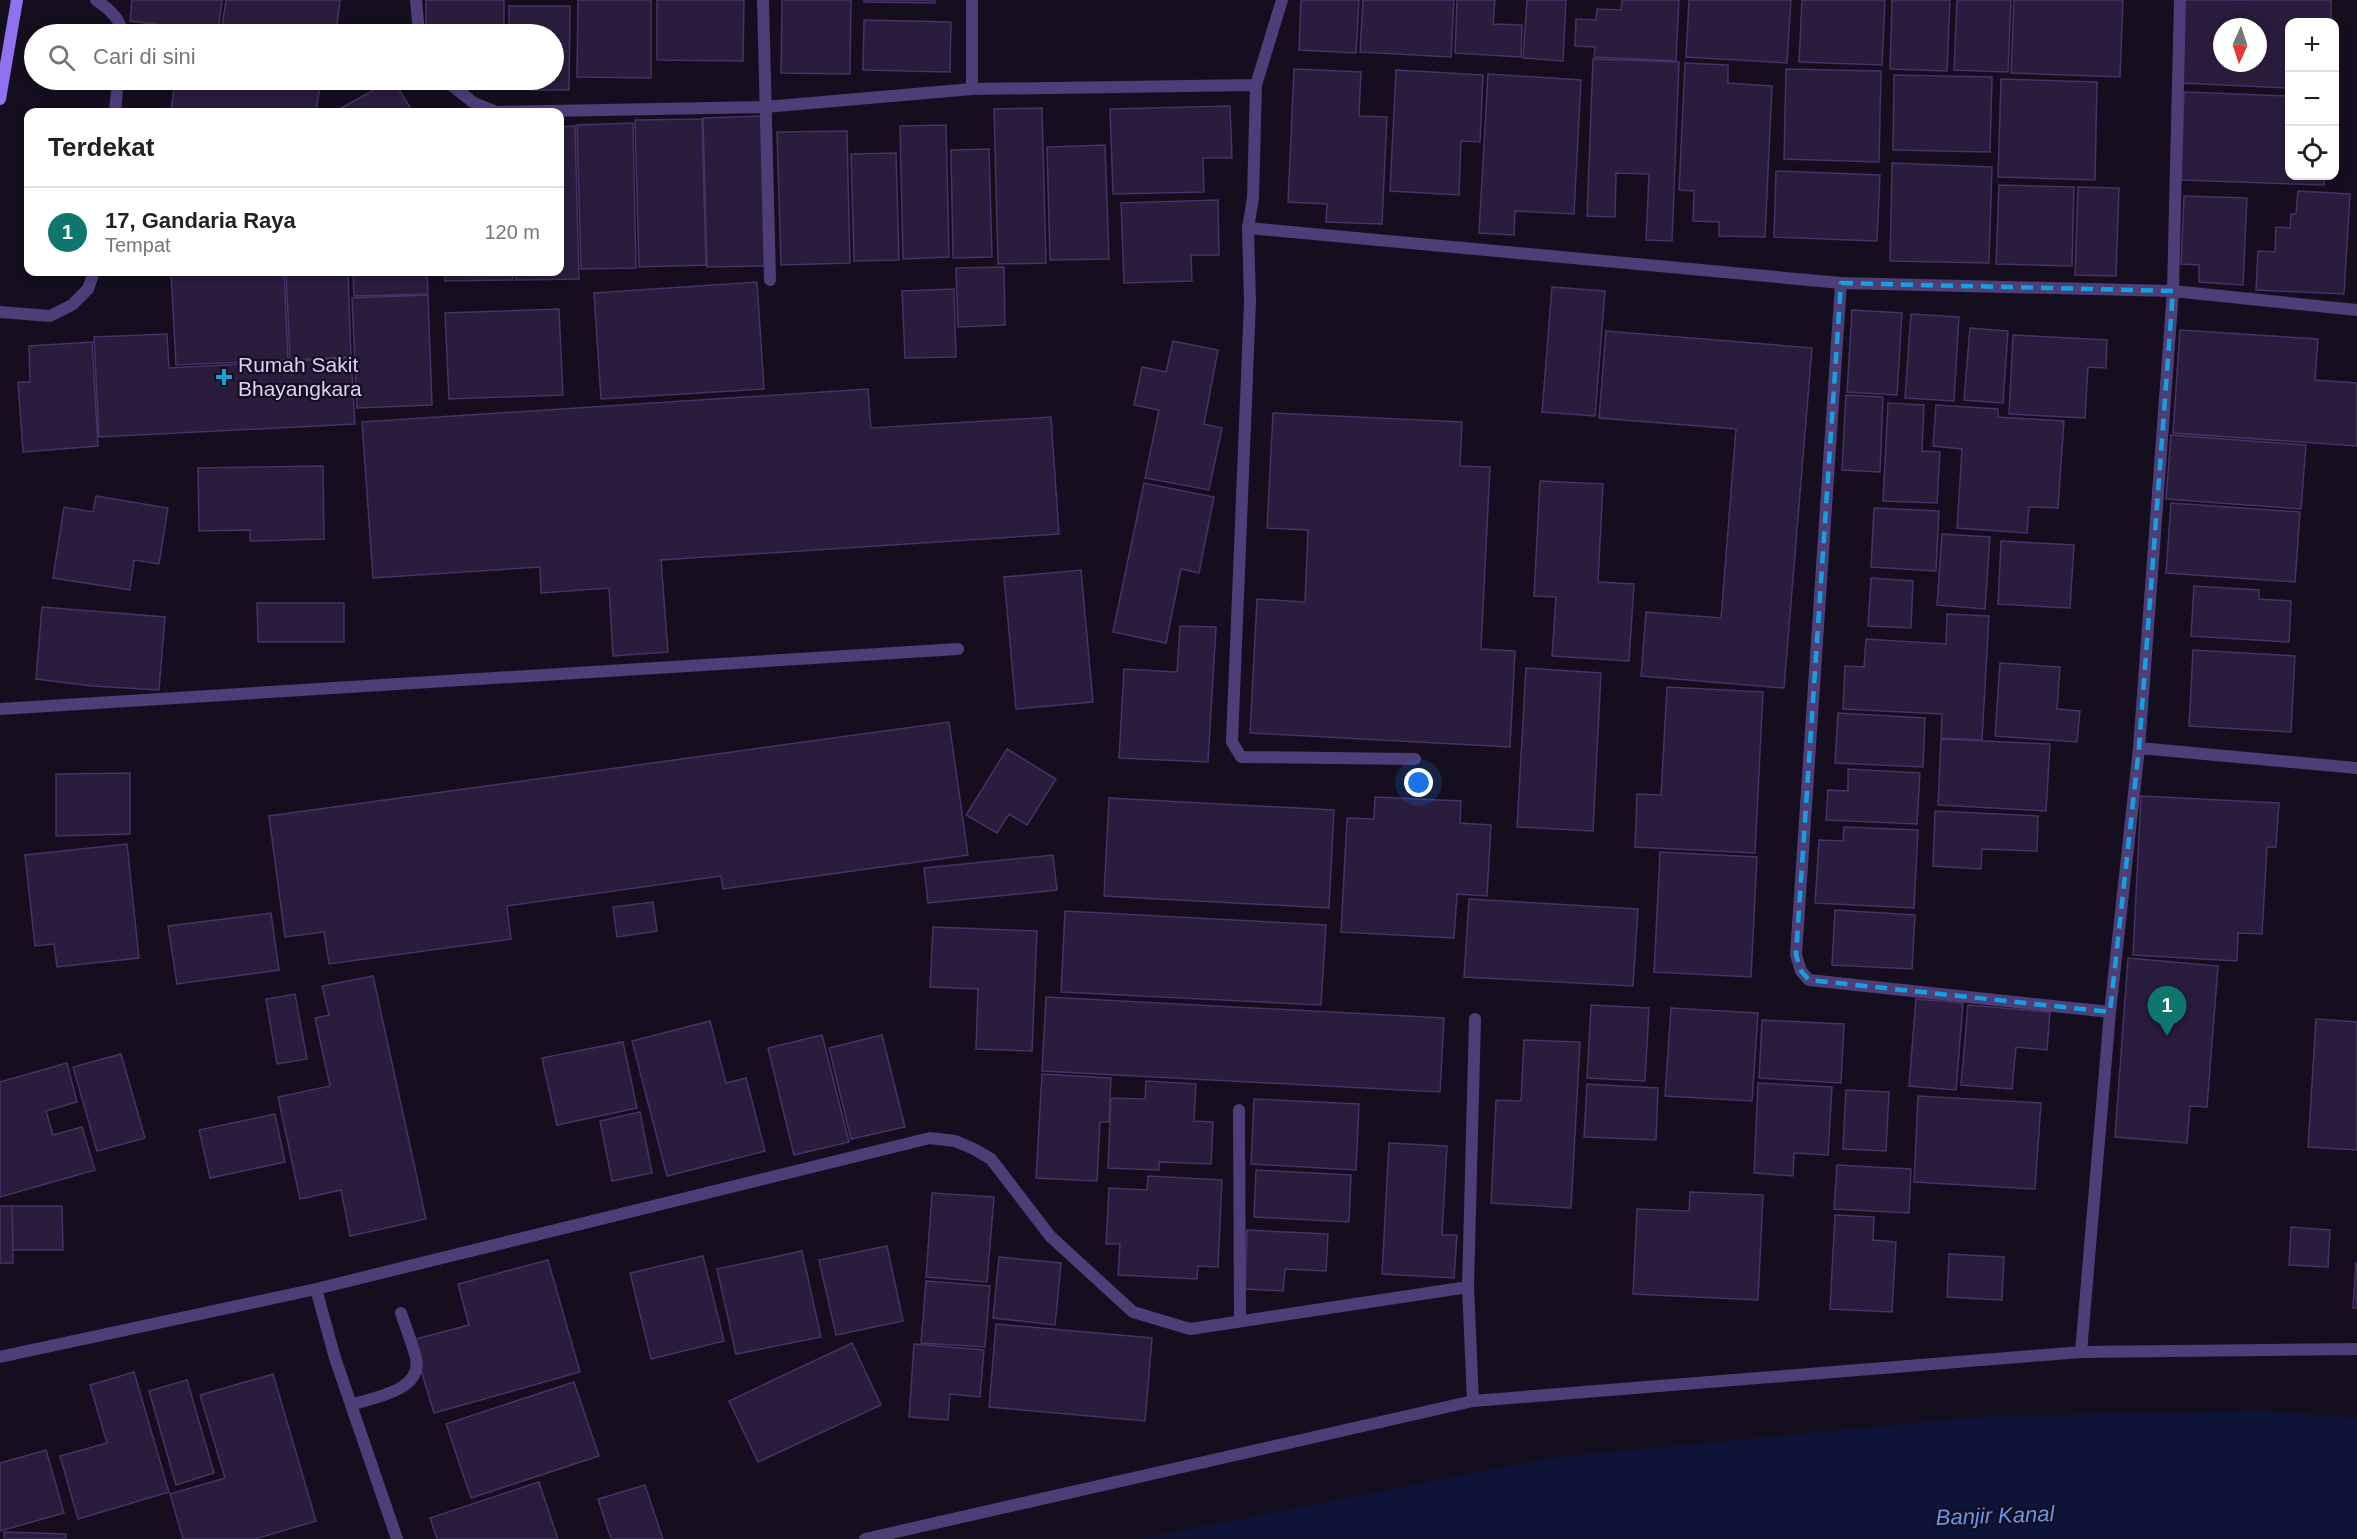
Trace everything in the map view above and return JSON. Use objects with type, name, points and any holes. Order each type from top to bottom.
[{"type":"main road","points":[[0,99],[17,0]]},
{"type":"street","points":[[96,0],[120,24]]},
{"type":"street","points":[[416,0],[418,24]]},
{"type":"street","points":[[763,0],[770,280]]},
{"type":"street","points":[[972,0],[972,89]]},
{"type":"street","points":[[1282,0],[1256,85],[1253,198],[1248,228],[1249,313],[1232,742],[1241,757],[1415,759]]},
{"type":"street","points":[[2081,1352],[2110,1012],[2139,747],[2173,291],[2180,0]]},
{"type":"street","points":[[564,111],[765,107],[972,89],[1256,85]]},
{"type":"street","points":[[115,108],[117,90]]},
{"type":"street","points":[[458,90],[474,103],[487,108]]},
{"type":"street","points":[[1248,228],[1841,284],[2173,291],[2357,310]]},
{"type":"street","points":[[0,312],[50,316],[72,305],[88,289],[93,276]]},
{"type":"street","points":[[1841,284],[1796,955],[1801,971],[1809,980],[2110,1012]]},
{"type":"street","points":[[0,709],[958,649]]},
{"type":"street","points":[[2139,747],[2357,768]]},
{"type":"street","points":[[1473,1401],[1468,1287],[1475,1018]]},
{"type":"street","points":[[1239,1110],[1240,1321]]},
{"type":"street","points":[[0,1357],[316,1290],[930,1138],[955,1141],[991,1159],[1050,1236],[1133,1312],[1190,1329],[1468,1287]]},
{"type":"street","points":[[316,1290],[335,1358],[397,1539]]},
{"type":"street","points":[[351,1405],[405,1387],[413,1379],[416,1360],[401,1313]]},
{"type":"street","points":[[865,1539],[1473,1401],[2081,1352],[2357,1349]]},
{"type":"highlighted area","points":[[1841,283],[2173,291],[2139,748],[2110,1012],[1809,980],[1801,971],[1796,955]]},
{"type":"water","name":"Banjir Kanal","points":[[2263,1411],[2357,1418],[2357,1539],[1140,1539],[1550,1458],[1990,1416]]},
{"type":"building","points":[[132,0],[222,0],[219,24],[154,24],[130,21]]},
{"type":"building","points":[[226,0],[340,0],[337,24],[222,24]]},
{"type":"building","points":[[426,0],[504,0],[504,24],[426,24]]},
{"type":"building","points":[[578,0],[651,0],[651,78],[577,77]]},
{"type":"building","points":[[657,0],[744,0],[743,61],[657,60]]},
{"type":"building","points":[[782,0],[851,0],[850,74],[781,73]]},
{"type":"building","points":[[864,0],[935,0],[935,3],[864,2]]},
{"type":"building","points":[[1301,0],[1359,0],[1356,53],[1299,50]]},
{"type":"building","points":[[1363,0],[1454,0],[1451,57],[1360,52]]},
{"type":"building","points":[[1457,0],[1495,0],[1493,24],[1522,25],[1521,57],[1455,53]]},
{"type":"building","points":[[1527,0],[1566,0],[1563,61],[1523,58]]},
{"type":"building","points":[[1622,0],[1679,0],[1676,61],[1594,57],[1595,47],[1575,46],[1576,19],[1596,20],[1597,9],[1621,10]]},
{"type":"building","points":[[1689,0],[1791,0],[1787,63],[1686,57]]},
{"type":"building","points":[[1802,0],[1885,0],[1882,65],[1799,62]]},
{"type":"building","points":[[1892,0],[1950,0],[1947,71],[1890,69]]},
{"type":"building","points":[[1957,0],[2011,0],[2008,72],[1954,70]]},
{"type":"building","points":[[2014,0],[2123,0],[2120,77],[2011,73]]},
{"type":"building","points":[[2184,0],[2331,0],[2331,18],[2285,18],[2285,88],[2180,83]]},
{"type":"building","points":[[509,6],[570,6],[569,90],[564,90],[564,24],[509,24]]},
{"type":"building","points":[[864,20],[951,22],[950,72],[863,70]]},
{"type":"building","points":[[1593,59],[1679,62],[1672,241],[1646,240],[1649,174],[1616,173],[1615,217],[1587,216]]},
{"type":"building","points":[[1685,63],[1728,65],[1728,83],[1772,86],[1765,237],[1719,236],[1719,222],[1693,221],[1694,191],[1679,190]]},
{"type":"building","points":[[1294,69],[1361,72],[1359,116],[1387,117],[1382,224],[1326,222],[1327,204],[1288,202]]},
{"type":"building","points":[[1786,69],[1881,71],[1879,162],[1784,159]]},
{"type":"building","points":[[1396,70],[1483,75],[1480,142],[1461,141],[1459,195],[1390,191]]},
{"type":"building","points":[[1488,74],[1581,80],[1574,214],[1515,211],[1514,235],[1479,233]]},
{"type":"building","points":[[1894,75],[1992,77],[1990,152],[1893,150]]},
{"type":"building","points":[[2001,79],[2097,82],[2095,180],[1998,177]]},
{"type":"building","points":[[174,90],[319,90],[317,108],[172,108]]},
{"type":"building","points":[[374,90],[399,90],[410,108],[341,108]]},
{"type":"building","points":[[2184,92],[2285,96],[2285,180],[2324,180],[2324,185],[2181,180]]},
{"type":"building","points":[[1230,106],[1232,158],[1203,158],[1204,192],[1113,194],[1110,109]]},
{"type":"building","points":[[1042,108],[1046,263],[998,264],[994,109]]},
{"type":"building","points":[[763,116],[767,266],[707,267],[703,118]]},
{"type":"building","points":[[702,119],[706,265],[639,267],[635,120]]},
{"type":"building","points":[[633,123],[636,268],[581,269],[577,125]]},
{"type":"building","points":[[946,125],[949,257],[903,259],[900,126]]},
{"type":"building","points":[[575,126],[579,279],[516,280],[516,276],[564,276],[564,127]]},
{"type":"building","points":[[847,131],[850,263],[781,265],[777,132]]},
{"type":"building","points":[[1105,145],[1109,259],[1050,260],[1047,147]]},
{"type":"building","points":[[989,149],[992,257],[953,258],[951,150]]},
{"type":"building","points":[[896,153],[899,260],[854,261],[851,154]]},
{"type":"building","points":[[1892,163],[1992,167],[1989,263],[1890,261]]},
{"type":"building","points":[[1776,171],[1880,175],[1877,241],[1774,237]]},
{"type":"building","points":[[1999,185],[2074,187],[2072,266],[1996,264]]},
{"type":"building","points":[[2078,187],[2119,188],[2116,276],[2075,275]]},
{"type":"building","points":[[2298,191],[2350,194],[2344,294],[2256,290],[2258,251],[2275,252],[2276,227],[2290,228],[2291,214],[2296,214]]},
{"type":"building","points":[[2184,196],[2247,198],[2243,285],[2199,282],[2199,265],[2181,264]]},
{"type":"building","points":[[1218,200],[1219,255],[1191,255],[1192,281],[1124,283],[1121,203]]},
{"type":"building","points":[[1004,267],[1005,325],[958,327],[956,268]]},
{"type":"building","points":[[171,276],[284,276],[288,360],[176,365]]},
{"type":"building","points":[[286,276],[348,276],[351,357],[290,360]]},
{"type":"building","points":[[353,276],[427,276],[428,294],[354,296]]},
{"type":"building","points":[[445,276],[513,276],[513,280],[445,281]]},
{"type":"building","points":[[757,282],[764,389],[601,399],[594,293]]},
{"type":"building","points":[[1552,287],[1605,291],[1595,416],[1542,412]]},
{"type":"building","points":[[954,289],[956,357],[905,358],[902,291]]},
{"type":"building","points":[[428,295],[432,405],[357,408],[352,298]]},
{"type":"building","points":[[559,309],[563,395],[449,399],[445,313]]},
{"type":"building","points":[[1852,310],[1902,313],[1897,395],[1847,392]]},
{"type":"building","points":[[1911,314],[1959,317],[1954,401],[1905,398]]},
{"type":"building","points":[[1970,328],[2008,331],[2003,403],[1964,400]]},
{"type":"building","points":[[2180,330],[2318,339],[2315,380],[2357,383],[2357,446],[2173,433]]},
{"type":"building","points":[[1606,331],[1812,348],[1784,688],[1641,676],[1646,612],[1721,618],[1736,429],[1599,418]]},
{"type":"building","points":[[167,334],[169,368],[351,358],[355,424],[99,437],[94,337]]},
{"type":"building","points":[[2013,335],[2107,340],[2106,368],[2088,367],[2085,418],[2009,414]]},
{"type":"building","points":[[1173,341],[1218,350],[1204,424],[1222,428],[1209,490],[1145,478],[1159,410],[1134,405],[1142,367],[1166,372]]},
{"type":"building","points":[[92,342],[98,446],[23,452],[18,382],[30,382],[29,346]]},
{"type":"building","points":[[868,389],[871,428],[1051,417],[1059,534],[661,560],[668,652],[613,656],[609,588],[541,593],[540,567],[373,578],[362,422]]},
{"type":"building","points":[[1846,395],[1883,397],[1880,472],[1842,470]]},
{"type":"building","points":[[1888,403],[1924,405],[1922,451],[1940,452],[1937,503],[1883,501]]},
{"type":"building","points":[[1936,405],[1998,409],[1998,417],[2064,421],[2058,508],[2029,507],[2027,533],[1957,528],[1962,449],[1933,446]]},
{"type":"building","points":[[1273,413],[1462,422],[1460,466],[1490,467],[1481,649],[1515,651],[1510,747],[1250,733],[1257,599],[1305,602],[1308,530],[1267,528]]},
{"type":"building","points":[[2171,435],[2306,445],[2301,509],[2166,499]]},
{"type":"building","points":[[323,466],[324,539],[250,541],[250,530],[199,531],[198,468]]},
{"type":"building","points":[[1540,481],[1603,484],[1598,582],[1634,584],[1629,661],[1552,656],[1556,597],[1534,596]]},
{"type":"building","points":[[1144,483],[1214,497],[1199,573],[1181,569],[1166,643],[1113,632]]},
{"type":"building","points":[[96,496],[168,508],[159,564],[134,560],[130,590],[53,578],[64,507],[93,512]]},
{"type":"building","points":[[2171,503],[2300,512],[2295,582],[2166,573]]},
{"type":"building","points":[[1874,508],[1939,511],[1936,571],[1871,567]]},
{"type":"building","points":[[1942,534],[1990,537],[1985,609],[1937,605]]},
{"type":"building","points":[[2001,541],[2074,545],[2070,608],[1998,604]]},
{"type":"building","points":[[1081,570],[1093,702],[1016,709],[1004,577]]},
{"type":"building","points":[[1871,578],[1913,581],[1911,628],[1868,626]]},
{"type":"building","points":[[2194,586],[2259,590],[2259,599],[2291,601],[2289,642],[2191,636]]},
{"type":"building","points":[[257,603],[344,603],[344,642],[258,642]]},
{"type":"building","points":[[42,607],[165,617],[159,690],[92,686],[36,679]]},
{"type":"building","points":[[1947,614],[1989,616],[1982,740],[1941,738],[1942,714],[1843,709],[1845,666],[1864,667],[1866,639],[1946,644]]},
{"type":"building","points":[[1180,626],[1216,627],[1208,762],[1119,758],[1124,669],[1177,672]]},
{"type":"building","points":[[2193,650],[2295,656],[2291,732],[2189,726]]},
{"type":"building","points":[[2000,663],[2060,667],[2057,709],[2080,711],[2077,742],[1995,736]]},
{"type":"building","points":[[1526,668],[1601,673],[1593,831],[1517,827]]},
{"type":"building","points":[[1667,687],[1763,692],[1755,853],[1635,847],[1637,794],[1661,795]]},
{"type":"building","points":[[1838,713],[1925,718],[1923,767],[1835,763]]},
{"type":"building","points":[[949,722],[968,855],[723,889],[721,876],[507,906],[511,939],[329,964],[324,932],[285,937],[269,816]]},
{"type":"building","points":[[1941,739],[2050,744],[2046,811],[1938,805]]},
{"type":"building","points":[[1007,749],[1056,779],[1027,825],[1009,814],[997,833],[966,815]]},
{"type":"building","points":[[1848,769],[1920,773],[1917,824],[1826,820],[1828,790],[1848,791]]},
{"type":"building","points":[[130,773],[130,834],[56,836],[56,774]]},
{"type":"building","points":[[2141,796],[2279,803],[2276,847],[2267,847],[2262,934],[2238,933],[2237,961],[2133,955]]},
{"type":"building","points":[[1375,797],[1461,801],[1460,823],[1491,825],[1487,896],[1457,894],[1454,938],[1341,932],[1347,818],[1374,819]]},
{"type":"building","points":[[1109,798],[1334,810],[1329,908],[1104,896]]},
{"type":"building","points":[[1935,811],[2038,816],[2037,851],[1982,849],[1981,869],[1933,866]]},
{"type":"building","points":[[1844,827],[1918,830],[1914,908],[1815,903],[1819,840],[1843,841]]},
{"type":"building","points":[[127,844],[139,958],[57,967],[54,944],[35,946],[25,855]]},
{"type":"building","points":[[1660,852],[1757,857],[1751,977],[1654,972]]},
{"type":"building","points":[[1053,855],[1057,890],[928,903],[924,868]]},
{"type":"building","points":[[1469,899],[1638,909],[1633,986],[1464,977]]},
{"type":"building","points":[[653,902],[657,931],[617,937],[613,907]]},
{"type":"building","points":[[1835,910],[1915,915],[1912,969],[1832,965]]},
{"type":"building","points":[[1065,911],[1326,925],[1321,1005],[1061,992]]},
{"type":"building","points":[[271,913],[279,970],[177,984],[168,926]]},
{"type":"building","points":[[933,927],[1037,931],[1032,1051],[976,1049],[978,989],[930,987]]},
{"type":"building","points":[[2128,958],[2218,966],[2207,1107],[2190,1106],[2187,1143],[2115,1137]]},
{"type":"building","points":[[373,976],[426,1219],[350,1236],[341,1190],[300,1199],[278,1097],[330,1086],[315,1018],[329,1015],[322,986]]},
{"type":"building","points":[[295,994],[307,1059],[277,1064],[266,999]]},
{"type":"building","points":[[1046,997],[1444,1018],[1440,1092],[1042,1071]]},
{"type":"building","points":[[1916,999],[1963,1003],[1956,1090],[1909,1086]]},
{"type":"building","points":[[1591,1005],[1649,1008],[1645,1081],[1587,1078]]},
{"type":"building","points":[[1968,1005],[2050,1012],[2047,1050],[2016,1047],[2012,1089],[1961,1085]]},
{"type":"building","points":[[1671,1008],[1758,1013],[1752,1101],[1665,1096]]},
{"type":"building","points":[[2316,1019],[2357,1022],[2357,1150],[2308,1147]]},
{"type":"building","points":[[1762,1020],[1844,1024],[1841,1083],[1759,1078]]},
{"type":"building","points":[[710,1021],[726,1083],[746,1078],[765,1151],[667,1176],[632,1041]]},
{"type":"building","points":[[822,1035],[849,1142],[794,1155],[768,1048]]},
{"type":"building","points":[[882,1035],[905,1127],[851,1139],[829,1048]]},
{"type":"building","points":[[1524,1040],[1580,1042],[1571,1208],[1491,1203],[1496,1100],[1521,1101]]},
{"type":"building","points":[[623,1042],[637,1108],[557,1125],[542,1058]]},
{"type":"building","points":[[121,1054],[145,1138],[97,1151],[73,1067]]},
{"type":"building","points":[[67,1063],[77,1102],[46,1111],[53,1135],[82,1127],[95,1170],[0,1197],[0,1082]]},
{"type":"building","points":[[1042,1074],[1111,1078],[1109,1122],[1100,1122],[1097,1181],[1036,1178]]},
{"type":"building","points":[[1146,1081],[1196,1084],[1194,1121],[1213,1122],[1211,1164],[1159,1162],[1159,1170],[1108,1168],[1111,1098],[1145,1099]]},
{"type":"building","points":[[1758,1083],[1832,1087],[1828,1155],[1794,1153],[1793,1176],[1754,1173]]},
{"type":"building","points":[[1587,1084],[1658,1088],[1656,1140],[1584,1137]]},
{"type":"building","points":[[1846,1090],[1889,1092],[1886,1151],[1843,1149]]},
{"type":"building","points":[[1918,1096],[2041,1103],[2035,1189],[1914,1182]]},
{"type":"building","points":[[1254,1099],[1359,1104],[1356,1170],[1251,1164]]},
{"type":"building","points":[[640,1112],[652,1173],[612,1181],[600,1121]]},
{"type":"building","points":[[275,1114],[285,1162],[210,1178],[199,1130]]},
{"type":"building","points":[[1389,1143],[1447,1146],[1442,1235],[1457,1235],[1454,1278],[1382,1274]]},
{"type":"building","points":[[1837,1165],[1911,1169],[1909,1213],[1834,1209]]},
{"type":"building","points":[[1256,1170],[1351,1175],[1349,1222],[1254,1217]]},
{"type":"building","points":[[1148,1176],[1222,1180],[1218,1267],[1198,1266],[1197,1279],[1118,1275],[1120,1244],[1106,1244],[1109,1188],[1147,1190]]},
{"type":"building","points":[[1690,1192],[1763,1195],[1758,1300],[1633,1294],[1637,1209],[1689,1211]]},
{"type":"building","points":[[932,1193],[994,1197],[987,1282],[926,1277]]},
{"type":"building","points":[[0,1206],[12,1206],[13,1263],[0,1263]]},
{"type":"building","points":[[12,1206],[62,1206],[63,1250],[13,1250]]},
{"type":"building","points":[[1835,1215],[1874,1217],[1873,1240],[1896,1242],[1892,1312],[1830,1309]]},
{"type":"building","points":[[2291,1227],[2330,1230],[2328,1267],[2289,1265]]},
{"type":"building","points":[[1247,1230],[1328,1234],[1326,1271],[1285,1269],[1283,1291],[1245,1289]]},
{"type":"building","points":[[887,1246],[903,1321],[836,1335],[819,1260]]},
{"type":"building","points":[[802,1251],[821,1337],[736,1354],[717,1269]]},
{"type":"building","points":[[1949,1254],[2004,1257],[2002,1300],[1947,1297]]},
{"type":"building","points":[[703,1256],[724,1341],[651,1359],[630,1273]]},
{"type":"building","points":[[999,1257],[1061,1263],[1055,1325],[993,1318]]},
{"type":"building","points":[[548,1260],[580,1372],[434,1413],[412,1340],[469,1325],[458,1284]]},
{"type":"building","points":[[2356,1263],[2357,1308],[2353,1308]]},
{"type":"building","points":[[926,1281],[990,1286],[985,1347],[921,1343]]},
{"type":"building","points":[[996,1324],[1152,1338],[1145,1421],[989,1407]]},
{"type":"building","points":[[852,1343],[881,1405],[758,1462],[729,1401]]},
{"type":"building","points":[[914,1344],[984,1350],[980,1397],[950,1394],[948,1420],[909,1417]]},
{"type":"building","points":[[134,1372],[169,1492],[78,1519],[60,1456],[107,1443],[90,1385]]},
{"type":"building","points":[[273,1374],[316,1521],[255,1539],[183,1539],[170,1494],[225,1478],[200,1395]]},
{"type":"building","points":[[187,1380],[214,1473],[176,1485],[149,1391]]},
{"type":"building","points":[[574,1382],[599,1456],[471,1498],[446,1424]]},
{"type":"building","points":[[46,1450],[64,1513],[0,1531],[0,1463]]},
{"type":"building","points":[[539,1482],[558,1539],[437,1539],[430,1518]]},
{"type":"building","points":[[645,1485],[663,1539],[611,1539],[598,1499]]},
{"type":"building","points":[[4,1532],[66,1534],[66,1539],[4,1539]]},
{"type":"place","name":"Rumah Sakit Bhayangkara","points":[[224,377]]},
{"type":"place","name":"17, Gandaria Raya","points":[[2167,1036]]}]
